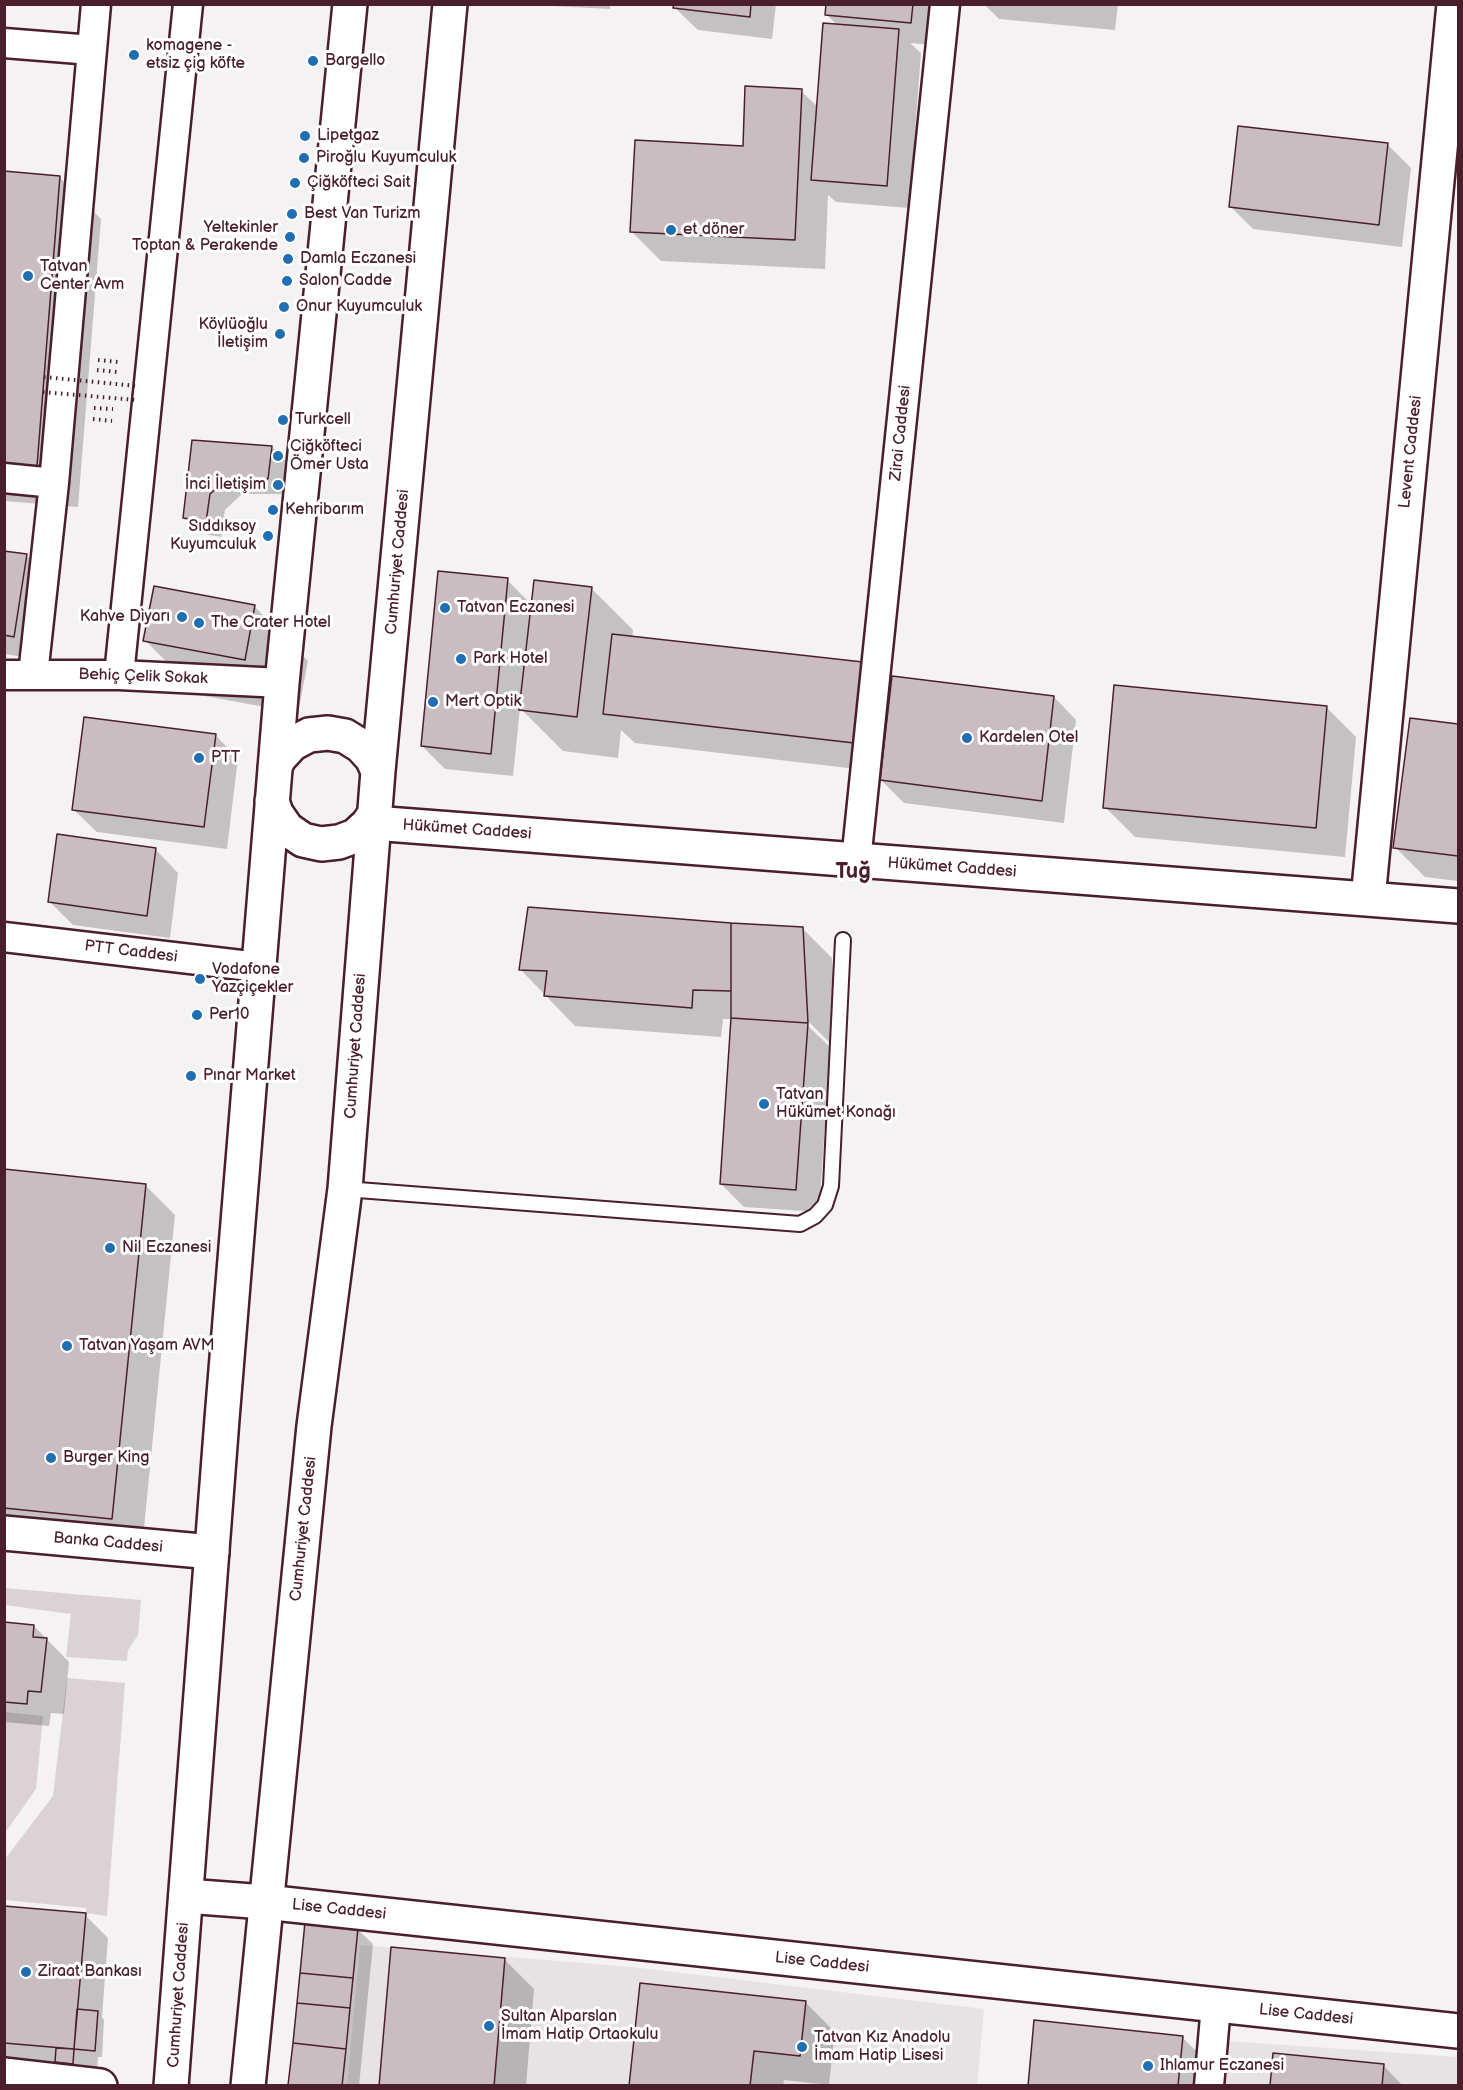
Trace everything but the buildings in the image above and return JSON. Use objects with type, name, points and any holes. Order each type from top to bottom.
[{"type":"main road","name":"Cumhuriyet Caddesi","points":[[171,2085],[282,683],[350,4]]},
{"type":"main road","name":"Cumhuriyet Caddesi","points":[[248,2085],[313,1438],[345,1189],[378,771],[450,4]]},
{"type":"main road","name":"Levent Caddesi","points":[[1368,899],[1454,4]]},
{"type":"main road","points":[[275,767],[279,758],[292,744],[309,735],[328,733],[345,736],[361,746],[372,758],[378,771]]},
{"type":"main road","points":[[272,801],[276,813],[287,829],[303,840],[321,844],[339,842],[356,836],[374,819]]},
{"type":"main road","name":"Hükümet Caddesi","points":[[374,819],[856,861],[1458,906]]},
{"type":"main road","name":"Banka Caddesi","points":[[4,1533],[212,1552]]},
{"type":"main road","name":"Lise Caddesi","points":[[186,1896],[265,1902],[1458,2031]]},
{"type":"main road","points":[[4,2075],[100,2085]]},
{"type":"street","points":[[33,675],[54,483],[96,4]]},
{"type":"street","points":[[119,675],[188,4]]},
{"type":"street","name":"Zirai Caddesi","points":[[856,861],[945,4]]},
{"type":"street","points":[[4,43],[92,50]]},
{"type":"street","points":[[4,478],[54,483]]},
{"type":"street","name":"Behiç Çelik Sokak","points":[[4,675],[119,675],[282,683]]},
{"type":"street","name":"PTT Caddesi","points":[[4,937],[258,967]]},
{"type":"street","points":[[1209,2085],[1216,2006]]},
{"type":"lane","points":[[345,1189],[800,1224],[815,1216],[825,1205],[831,1186],[843,940]]},
{"type":"path","points":[[96,360],[129,363]]},
{"type":"path","points":[[95,370],[128,373]]},
{"type":"path","points":[[44,377],[137,386]]},
{"type":"path","points":[[43,392],[136,400]]},
{"type":"path","points":[[92,407],[124,410]]},
{"type":"path","points":[[90,419],[123,422]]},
{"type":"shaded area","points":[[5,1588],[141,1600],[138,1635],[128,1650],[127,1661],[66,1657],[71,1614],[5,1605]]},
{"type":"shaded area","points":[[67,1678],[125,1683],[107,1916],[86,1913],[86,1908],[5,1900],[5,1859],[53,1796]]},
{"type":"shaded area","points":[[5,1712],[43,1716],[36,1789],[5,1833]]},
{"type":"shaded area","points":[[360,1945],[632,1967],[984,2009],[977,2085],[347,2086]]},
{"type":"shaded area","points":[[1226,2041],[1458,2057],[1458,2085],[1223,2086]]},
{"type":"place","name":"komagene - etsiz çig köfte","points":[[134,55]]},
{"type":"place","name":"Bargello","points":[[313,61]]},
{"type":"place","name":"Lipetgaz","points":[[305,136]]},
{"type":"place","name":"Piroğlu Kuyumculuk","points":[[304,158]]},
{"type":"place","name":"Çiğköfteci Sait","points":[[295,183]]},
{"type":"place","name":"Best Van Turizm","points":[[292,214]]},
{"type":"place","name":"et döner","points":[[671,230]]},
{"type":"place","name":"Yeltekinler Toptan & Perakende","points":[[290,237]]},
{"type":"place","name":"Damla Eczanesi","points":[[288,259]]},
{"type":"place","name":"Tatvan Center Avm","points":[[28,276]]},
{"type":"place","name":"Salon Cadde","points":[[287,281]]},
{"type":"place","name":"Onur Kuyumculuk","points":[[284,307]]},
{"type":"place","name":"Köylüoğlu İletişim","points":[[280,334]]},
{"type":"place","name":"Turkcell","points":[[283,420]]},
{"type":"place","name":"Çiğköfteci Ömer Usta","points":[[278,456]]},
{"type":"place","name":"İnci İletişim","points":[[278,485]]},
{"type":"place","name":"Kehribarım","points":[[273,510]]},
{"type":"place","name":"Sıddıksoy Kuyumculuk","points":[[268,536]]},
{"type":"place","name":"Tatvan Eczanesi","points":[[445,608]]},
{"type":"place","name":"Kahve Diyarı","points":[[182,617]]},
{"type":"place","name":"The Crater Hotel","points":[[199,623]]},
{"type":"place","name":"Park Hotel","points":[[461,659]]},
{"type":"place","name":"Mert Optik","points":[[433,702]]},
{"type":"place","name":"Kardelen Otel","points":[[967,738]]},
{"type":"place","name":"PTT","points":[[199,758]]},
{"type":"place","name":"Vodafone Yazçiçekler","points":[[200,979]]},
{"type":"place","name":"Per10","points":[[197,1015]]},
{"type":"place","name":"Pınar Market","points":[[191,1076]]},
{"type":"place","name":"Tatvan Hükümet Konağı","points":[[764,1104]]},
{"type":"place","name":"Nil Eczanesi","points":[[110,1248]]},
{"type":"place","name":"Tatvan Yaşam AVM","points":[[67,1346]]},
{"type":"place","name":"Burger King","points":[[51,1458]]},
{"type":"place","name":"Ziraat Bankası","points":[[26,1972]]},
{"type":"place","name":"Sultan Alparslan İmam Hatip Ortaokulu","points":[[489,2026]]},
{"type":"place","name":"Tatvan Kız Anadolu İmam Hatip Lisesi","points":[[802,2047]]},
{"type":"place","name":"Ihlamur Eczanesi","points":[[1148,2066]]},
{"type":"district","name":"Tuğ","points":[[853,872]]}]
